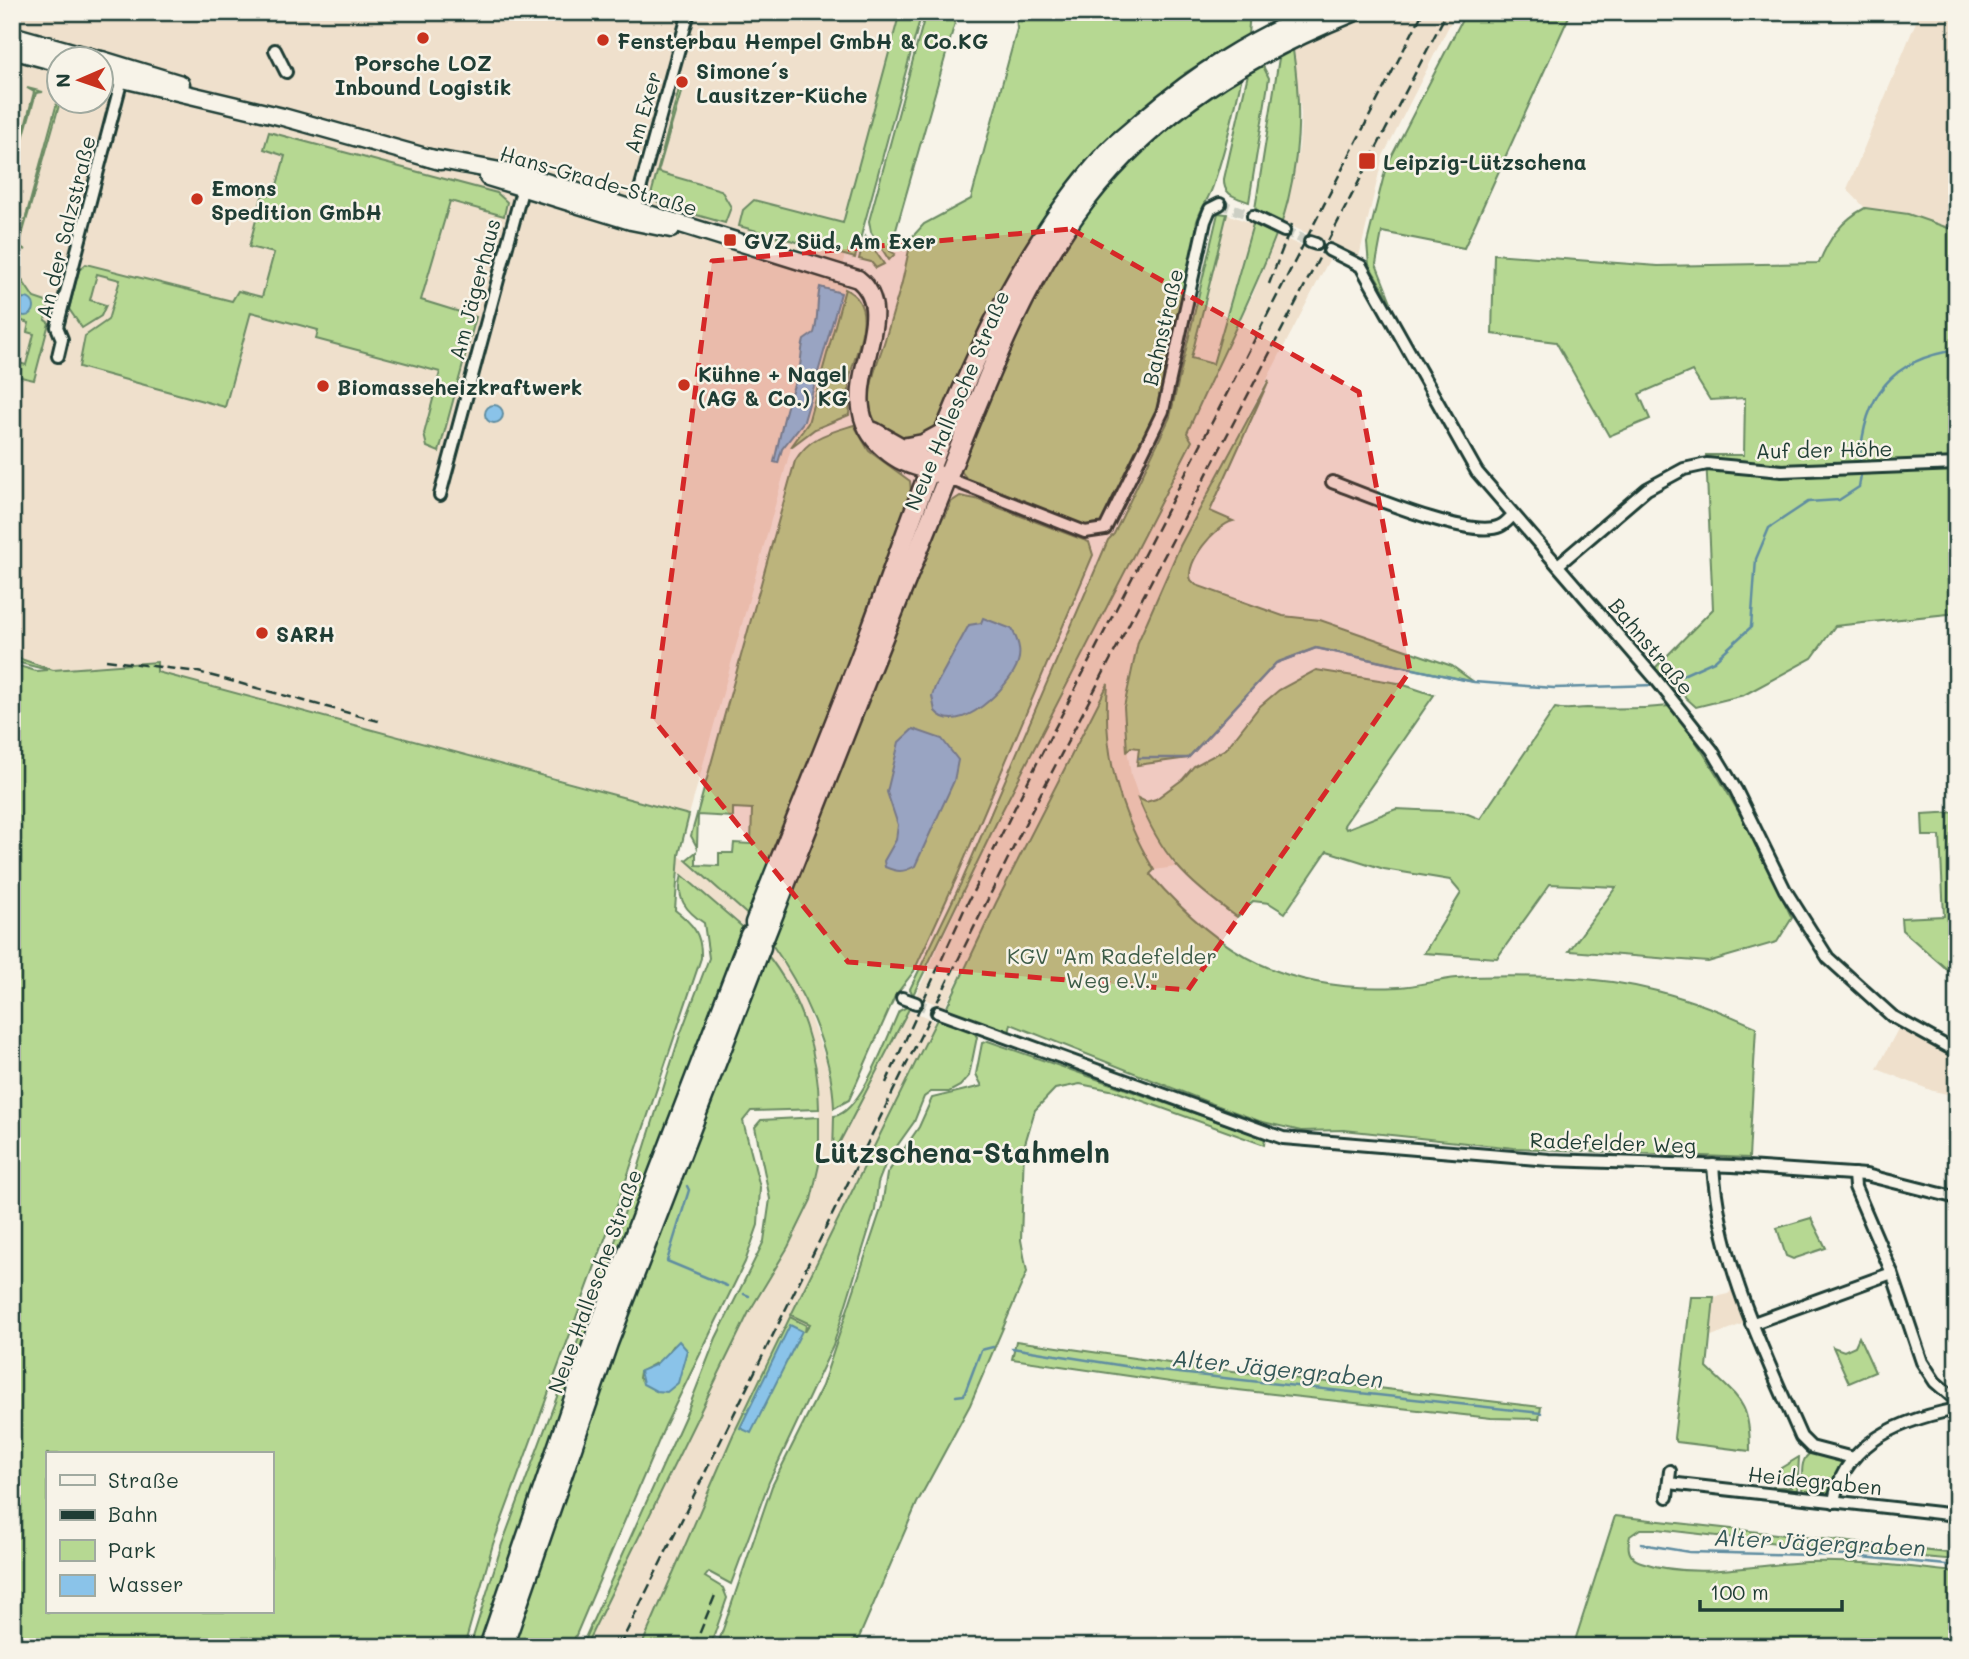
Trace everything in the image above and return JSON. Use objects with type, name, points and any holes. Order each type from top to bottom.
[{"type":"main road","name":"Neue Hallesche Straße","points":[[489,1647],[593,1343],[758,935],[939,475],[1035,275],[1087,199],[1202,81],[1236,51],[1318,12]]},
{"type":"main road","name":"Neue Hallesche Straße","points":[[939,475],[947,430],[985,341],[1024,267],[1063,207],[1108,152],[1202,81],[1353,12]]},
{"type":"main road","name":"Neue Hallesche Straße","points":[[503,1647],[608,1343],[758,935]]},
{"type":"street","name":"Am Exer","points":[[633,214],[689,12]]},
{"type":"street","name":"Hans-Grade-Straße","points":[[12,36],[49,46]]},
{"type":"street","points":[[12,50],[46,59]]},
{"type":"street","points":[[275,50],[286,72]]},
{"type":"street","name":"Hans-Grade-Straße","points":[[116,68],[124,73],[847,273],[865,285],[872,299],[874,321],[859,392],[864,419],[873,439],[885,451],[910,467],[939,475]]},
{"type":"street","name":"Hans-Grade-Straße","points":[[116,73],[124,73]]},
{"type":"street","name":"An der Salzstraße","points":[[58,356],[62,339],[57,327],[124,73]]},
{"type":"street","name":"Am Jägerhaus","points":[[440,495],[524,182]]},
{"type":"street","name":"Bahnstraße","points":[[939,475],[1085,532],[1099,532],[1110,523],[1163,411],[1205,221],[1210,209],[1220,204]]},
{"type":"street","points":[[1253,216],[1284,231]]},
{"type":"street","name":"Bahnstraße","points":[[1329,250],[1361,266],[1466,455],[1513,515],[1654,677],[1723,767],[1785,890],[1828,958],[1892,1016],[1957,1052]]},
{"type":"street","points":[[864,419],[878,434],[920,457],[939,475]]},
{"type":"street","points":[[902,447],[923,443],[947,430]]},
{"type":"street","name":"Auf der Höhe","points":[[1558,565],[1647,489],[1684,469],[1707,464],[1771,471],[1957,464]]},
{"type":"street","points":[[1332,482],[1394,506],[1472,527],[1501,526],[1513,515]]},
{"type":"street","points":[[902,998],[916,1003]]},
{"type":"street","name":"Radefelder Weg","points":[[937,1012],[1265,1134],[1283,1138],[1549,1160],[1713,1165],[1854,1174],[1957,1198]]},
{"type":"street","points":[[1713,1165],[1720,1217],[1751,1324],[1805,1444],[1853,1458]]},
{"type":"street","points":[[1854,1174],[1855,1187],[1892,1273],[1925,1369],[1957,1401]]},
{"type":"street","points":[[1751,1324],[1892,1273]]},
{"type":"street","points":[[1834,1502],[1839,1485],[1853,1458],[1875,1439],[1904,1423],[1957,1409]]},
{"type":"street","points":[[1667,1497],[1670,1471]]},
{"type":"street","name":"Heidegraben","points":[[1669,1483],[1957,1515]]},
{"type":"highlighted area","points":[[1071,229],[1359,392],[1410,671],[1188,990],[848,962],[653,719],[712,261]]},
{"type":"shaded area","points":[[12,12],[900,12],[843,223],[845,289],[808,423],[791,448],[689,815],[541,774],[638,820],[745,912],[773,946],[800,990],[826,1060],[833,1094],[834,1153],[909,1009],[934,1021],[931,1034],[792,1316],[810,1324],[749,1444],[733,1436],[641,1647],[585,1647],[749,1312],[788,1247],[811,1200],[819,1165],[816,1061],[795,1001],[771,960],[741,924],[675,870],[12,656]]},
{"type":"shaded area","points":[[1287,12],[1456,12],[1383,156],[1359,257],[1282,222],[1299,148],[1301,114]]},
{"type":"shaded area","points":[[1920,12],[1957,12],[1957,231],[1908,214],[1865,208],[1847,189]]},
{"type":"shaded area","points":[[1227,214],[1253,224],[1213,364],[1191,358]]},
{"type":"shaded area","points":[[1276,235],[1330,258],[1180,547],[1138,642],[1127,686],[1124,728],[1131,775],[1147,821],[1175,867],[1154,870],[1126,818],[1109,751],[1107,686],[944,1008],[916,995],[1002,811],[1192,442],[1187,434],[1253,294]]},
{"type":"shaded area","points":[[1899,1027],[1957,1058],[1957,1096],[1933,1091],[1877,1069]]},
{"type":"shaded area","points":[[1733,1289],[1745,1323],[1709,1337],[1714,1297],[1728,1294]]},
{"type":"green space","points":[[900,12],[922,12],[855,258],[739,226],[743,210],[754,200],[843,223]]},
{"type":"green space","points":[[926,12],[958,12],[890,251],[895,254],[889,260],[871,232],[869,221]]},
{"type":"green space","points":[[1016,12],[1250,12],[1248,35],[1185,73],[1187,75],[1128,123],[932,429],[918,436],[897,436],[880,427],[873,417],[870,405],[872,379],[901,286],[913,236],[924,224],[971,199],[1017,29]]},
{"type":"green space","points":[[1466,12],[1571,12],[1464,248],[1382,232],[1376,264],[1391,302],[1369,265],[1367,243],[1386,167]]},
{"type":"green space","points":[[1293,50],[1298,94],[1298,136],[1293,179],[1282,222],[1255,209],[1279,58]]},
{"type":"green space","points":[[1263,66],[1269,78],[1249,202],[1228,192],[1224,179],[1248,74]]},
{"type":"green space","points":[[1242,76],[1217,172],[1196,225],[1199,226],[1158,408],[1107,519],[1093,527],[1084,526],[967,479],[961,471],[961,462],[1002,356],[1030,294],[1070,228],[1120,169],[1148,142],[1209,95]]},
{"type":"green space","points":[[27,88],[43,92],[36,93],[12,177],[34,92]]},
{"type":"green space","points":[[679,89],[682,89],[658,172],[721,190],[731,207],[725,223],[661,205],[651,195]]},
{"type":"green space","points":[[53,116],[56,116],[19,246],[26,250],[12,244],[18,246]]},
{"type":"green space","points":[[269,132],[497,193],[507,202],[504,216],[450,201],[421,300],[476,317],[439,452],[427,447],[424,434],[440,372],[316,339],[318,330],[251,312],[225,407],[79,367],[85,336],[108,320],[120,280],[97,274],[90,300],[106,305],[101,316],[82,328],[69,309],[79,270],[86,264],[232,301],[238,291],[262,297],[274,253],[249,247],[263,193],[274,196],[285,156],[264,149]]},
{"type":"green space","points":[[1865,208],[1908,214],[1957,231],[1957,613],[1835,626],[1812,658],[1744,695],[1696,707],[1654,669],[1713,609],[1706,455],[1744,455],[1745,398],[1710,400],[1692,371],[1639,394],[1650,419],[1609,436],[1556,342],[1492,334],[1494,254],[1658,266],[1819,263],[1837,231]]},
{"type":"green space","points":[[1218,213],[1227,214],[1191,358],[1213,364],[1253,224],[1276,235],[1187,433],[1192,441],[1002,811],[913,995],[910,989],[962,881],[1108,540],[1114,534],[1170,417]]},
{"type":"green space","points":[[865,236],[884,264],[876,268],[871,262],[859,259]]},
{"type":"green space","points":[[12,265],[34,298],[49,303],[45,320],[49,323],[34,380],[12,375],[12,369],[17,370],[19,363],[26,365],[34,334],[27,332],[29,323],[12,318]]},
{"type":"green space","points":[[845,289],[856,297],[864,317],[849,381],[849,415],[815,429],[791,447],[808,423]]},
{"type":"green space","points":[[1269,380],[1210,511],[1233,521],[1218,530],[1203,546],[1192,564],[1191,580],[1196,585],[1283,616],[1320,620],[1452,666],[1474,682],[1316,648],[1276,663],[1188,758],[1137,765],[1139,748],[1131,747],[1127,751],[1124,707],[1138,642],[1180,546]]},
{"type":"green space","points":[[854,425],[869,451],[910,481],[911,491],[905,508],[910,511],[751,918],[686,860],[696,852],[696,865],[719,866],[719,853],[733,853],[734,843],[751,844],[752,809],[733,808],[733,817],[698,815],[697,847],[691,836],[795,461],[813,441]]},
{"type":"green space","points":[[960,496],[976,499],[1089,542],[1093,555],[956,879],[914,971],[895,996],[849,1100],[834,1108],[828,1064],[814,1020],[793,978],[769,940],[939,515],[945,517],[951,502]]},
{"type":"green space","points":[[12,656],[53,670],[157,662],[157,672],[689,815],[679,855],[675,910],[695,930],[700,942],[701,958],[620,1198],[493,1544],[464,1647],[12,1647],[12,664],[36,671],[48,670],[12,661]]},
{"type":"green space","points":[[1316,670],[1398,683],[1434,695],[1344,825],[1346,829],[1396,809],[1463,812],[1480,819],[1555,708],[1670,706],[1722,782],[1792,918],[1777,942],[1708,962],[1569,951],[1616,887],[1550,884],[1497,958],[1424,953],[1461,893],[1450,880],[1384,869],[1327,851],[1285,913],[1269,903],[1253,901],[1237,917],[1203,891],[1177,866],[1156,836],[1138,798],[1146,802],[1156,799],[1183,779],[1194,766],[1226,749],[1259,707],[1279,690]]},
{"type":"green space","name":"KGV \"Am Radefelder Weg e.V.\"","points":[[1108,684],[1108,734],[1116,781],[1131,826],[1154,870],[1150,874],[1176,903],[1230,947],[1259,964],[1290,976],[1323,983],[1359,987],[1399,987],[1482,976],[1584,979],[1635,986],[1683,998],[1731,1016],[1756,1027],[1749,1158],[1514,1148],[1344,1130],[1301,1131],[1259,1121],[1011,1024],[1009,1033],[945,1011],[996,903]]},
{"type":"green space","points":[[1957,812],[1957,978],[1902,930],[1901,918],[1944,916],[1940,836],[1923,836],[1922,814]]},
{"type":"green space","points":[[682,875],[746,930],[483,1647],[470,1647],[502,1544],[617,1236],[680,1035],[709,958],[704,923],[687,909],[681,897]]},
{"type":"green space","points":[[765,952],[789,987],[806,1026],[816,1067],[819,1109],[751,1111],[743,1121],[760,1187],[758,1225],[745,1262],[665,1426],[571,1647],[508,1647],[629,1303]],"holes":[[[673,1345],[656,1391],[639,1378],[640,1372],[663,1359]]]},
{"type":"green space","points":[[907,1007],[909,1009],[833,1155],[834,1116],[844,1112],[864,1088],[899,1011]]},
{"type":"green space","points":[[937,1019],[955,1022],[974,1032],[977,1037],[969,1076],[960,1086],[949,1092],[931,1092],[924,1097],[914,1122],[887,1160],[878,1183],[875,1210],[833,1346],[769,1482],[731,1584],[709,1572],[705,1577],[723,1588],[727,1598],[710,1647],[641,1647],[733,1435],[790,1317],[806,1325],[805,1332],[810,1324],[791,1315]]},
{"type":"green space","points":[[988,1041],[1265,1138],[1264,1145],[1115,1091],[1080,1084],[1055,1089],[1035,1110],[1024,1147],[1021,1240],[1027,1272],[970,1405],[917,1503],[855,1647],[717,1647],[772,1486],[822,1386],[882,1206],[887,1174],[919,1127],[932,1098],[982,1086],[976,1074],[982,1043]]},
{"type":"green space","points":[[819,1117],[819,1165],[811,1200],[788,1247],[749,1312],[585,1647],[581,1647],[687,1412],[716,1338],[764,1241],[770,1199],[755,1127],[761,1120]]},
{"type":"green space","points":[[1811,1218],[1826,1248],[1793,1259],[1786,1256],[1777,1228]]},
{"type":"green space","points":[[1691,1297],[1714,1297],[1707,1368],[1741,1403],[1748,1421],[1750,1451],[1677,1442],[1674,1438]]},
{"type":"green space","points":[[1859,1337],[1875,1372],[1849,1383],[1833,1347],[1844,1351],[1855,1346]]},
{"type":"green space","points":[[1016,1341],[1190,1366],[1541,1407],[1539,1419],[1491,1418],[1184,1384],[1012,1359]]},
{"type":"green space","points":[[1812,1452],[1846,1461],[1829,1495],[1802,1493],[1804,1460]]},
{"type":"green space","points":[[1799,1457],[1797,1493],[1773,1491],[1773,1487],[1791,1487],[1791,1480],[1781,1478],[1781,1468]]},
{"type":"green space","points":[[1615,1516],[1957,1554],[1957,1560],[1830,1549],[1657,1529],[1640,1529],[1630,1536],[1629,1544],[1631,1555],[1637,1560],[1681,1570],[1844,1562],[1957,1572],[1957,1647],[1573,1647]]},
{"type":"water","points":[[820,287],[841,293],[804,421],[782,449],[778,463],[774,462],[786,409],[799,373],[804,340],[814,333]]},
{"type":"water","points":[[25,298],[31,301],[34,307],[31,313],[25,316],[19,313],[16,307],[19,301]]},
{"type":"water","points":[[494,405],[500,408],[503,414],[500,420],[494,423],[488,420],[485,414],[488,408]]},
{"type":"water","points":[[983,618],[1012,629],[1019,649],[1018,662],[1005,684],[982,706],[957,719],[945,718],[935,711],[932,696],[935,687],[969,625],[981,623]]},
{"type":"water","points":[[913,729],[942,739],[958,760],[954,781],[915,866],[897,871],[885,867],[884,861],[896,840],[898,825],[887,792],[899,742]]},
{"type":"water","points":[[790,1325],[802,1331],[751,1433],[740,1428]]},
{"type":"water","points":[[679,1341],[687,1350],[678,1383],[667,1392],[656,1391],[643,1384],[640,1371],[655,1365]]},
{"type":"waterway","points":[[1860,460],[1868,417],[1885,384],[1915,362],[1957,350]]},
{"type":"waterway","points":[[1665,683],[1714,661],[1751,627],[1756,559],[1769,528],[1808,502],[1839,500],[1859,487],[1861,475]]},
{"type":"waterway","points":[[1139,758],[1188,758],[1276,663],[1316,648],[1474,682],[1554,688],[1655,685]]},
{"type":"waterway","name":"Alter Jägergraben","points":[[687,1186],[689,1190],[667,1261],[727,1286]]},
{"type":"waterway","name":"Alter Jägergraben","points":[[744,1294],[749,1296]]},
{"type":"waterway","name":"Alter Jägergraben","points":[[956,1396],[964,1395],[981,1350],[993,1347]]},
{"type":"waterway","name":"Alter Jägergraben","points":[[1012,1348],[1143,1369],[1541,1413]]},
{"type":"waterway","name":"Alter Jägergraben","points":[[1641,1544],[1689,1552],[1851,1556],[1957,1566]]},
{"type":"tunnel","points":[[1220,204],[1253,216]]},
{"type":"tunnel","points":[[1284,231],[1310,242]]},
{"type":"tunnel","points":[[916,1003],[937,1012]]},
{"type":"railway","points":[[886,1083],[964,910],[1041,755],[1423,12]]},
{"type":"railway","points":[[619,1647],[1027,820],[1447,12]]},
{"type":"railway","points":[[1269,284],[1292,224]]},
{"type":"railway","points":[[106,660],[198,672],[382,722]]},
{"type":"railway","points":[[694,1647],[716,1593]]},
{"type":"place","name":"Porsche LOZ Inbound Logistik","points":[[423,38]]},
{"type":"place","name":"Fensterbau Hempel GmbH & Co.KG","points":[[603,40]]},
{"type":"place","name":"Simone´s Lausitzer-Küche","points":[[682,82]]},
{"type":"place","name":"Leipzig-Lützschena","points":[[1367,161]]},
{"type":"place","name":"Emons Spedition GmbH","points":[[197,199]]},
{"type":"place","name":"GVZ Süd, Am Exer","points":[[730,240]]},
{"type":"place","name":"Kühne + Nagel (AG & Co.) KG","points":[[684,385]]},
{"type":"place","name":"Biomasseheizkraftwerk","points":[[323,386]]},
{"type":"place","name":"SARH","points":[[262,633]]},
{"type":"district","name":"Lützschena-Stahmeln","points":[[962,1152]]}]
